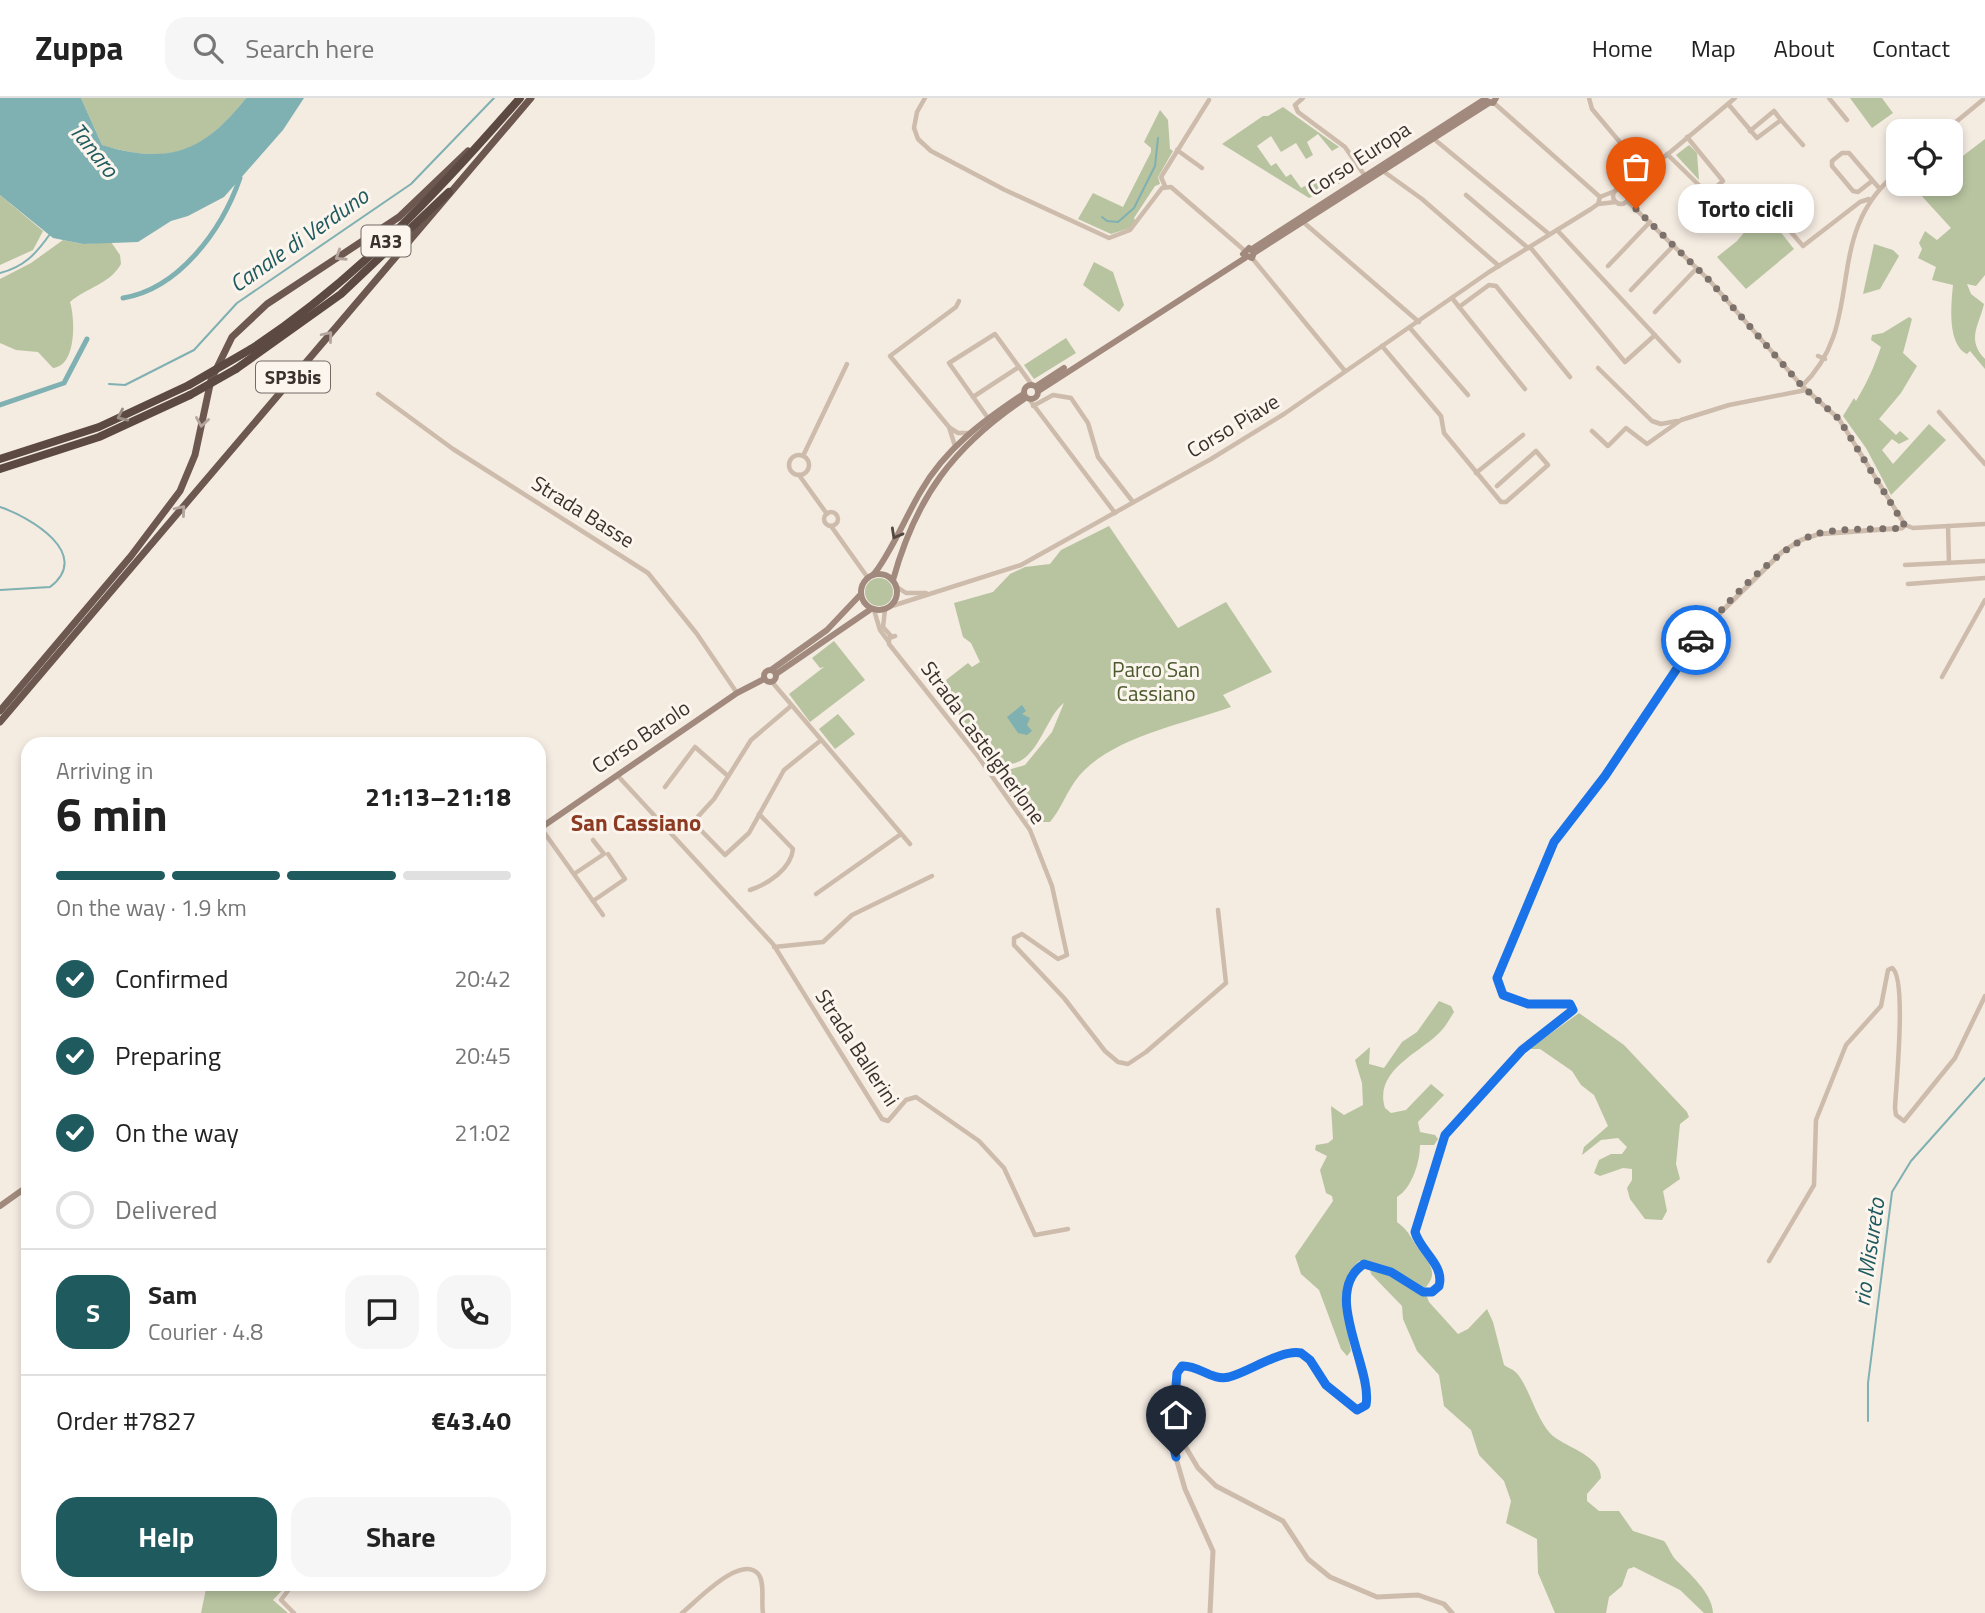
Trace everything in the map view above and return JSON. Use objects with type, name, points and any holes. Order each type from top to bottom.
[{"type":"highway","name":"A33","points":[[0,460],[99,427],[189,385],[251,349],[313,305],[388,240],[520,98]]},
{"type":"highway","points":[[0,712],[131,556],[170,505],[188,476],[199,442],[211,380],[232,337],[267,304],[407,210],[520,98]]},
{"type":"highway","name":"SP3bis","points":[[0,722],[531,98]]},
{"type":"highway","name":"A33","points":[[0,469],[100,437],[190,395],[236,369],[341,294],[449,192]]},
{"type":"main road","name":"Corso Europa","points":[[1037,387],[1088,357],[1365,177],[1492,100]]},
{"type":"main road","name":"Corso Europa","points":[[1301,220],[1396,163],[1492,100]]},
{"type":"main road","name":"Corso Europa","points":[[1037,387],[1248,254]]},
{"type":"main road","points":[[893,580],[914,519],[944,468],[979,431],[1027,400],[1037,387]]},
{"type":"main road","points":[[870,576],[883,574],[893,580],[897,587],[897,597],[888,608],[873,610],[773,672],[765,673],[764,679],[772,682],[773,672],[827,630],[861,594],[870,576],[923,487],[955,447],[988,418],[1027,400]]},
{"type":"main road","points":[[861,594],[873,610]]},
{"type":"main road","name":"Corso Barolo","points":[[546,824],[737,693],[764,679]]},
{"type":"main road","points":[[2,1207],[21,1192]]},
{"type":"street","points":[[925,98],[917,112],[914,128],[918,139],[931,150],[998,187],[1109,238],[1130,230],[1165,186]]},
{"type":"street","points":[[1303,98],[1295,105],[1298,112],[1345,147],[1365,177]]},
{"type":"street","points":[[1590,98],[1592,109],[1645,172]]},
{"type":"street","points":[[1626,190],[1735,98]]},
{"type":"street","points":[[1829,98],[1847,120]]},
{"type":"street","points":[[1960,119],[1985,98]]},
{"type":"street","points":[[1209,100],[1161,177],[1165,186],[1182,196],[1248,254],[1345,371]]},
{"type":"street","points":[[1492,100],[1600,197]]},
{"type":"street","points":[[1728,104],[1757,138],[1781,120]]},
{"type":"street","points":[[1750,131],[1774,111],[1803,145]]},
{"type":"street","points":[[1687,137],[1723,181],[1709,193]]},
{"type":"street","points":[[1434,139],[1549,234]]},
{"type":"street","points":[[1177,150],[1202,168]]},
{"type":"street","points":[[1872,181],[1858,192],[1853,191],[1832,166],[1832,161],[1842,153],[1849,153],[1879,188]]},
{"type":"street","points":[[1667,154],[1741,226]]},
{"type":"street","points":[[1383,171],[1422,199],[1499,266]]},
{"type":"street","points":[[1598,368],[1653,421],[1661,424],[1729,405],[1765,400],[1804,388],[1825,359],[1836,333],[1854,231],[1870,199],[1886,182]]},
{"type":"street","points":[[1600,197],[1620,188],[1626,190],[1628,201]]},
{"type":"street","points":[[1615,191],[1613,197],[1616,202],[1622,204],[1628,201]]},
{"type":"street","points":[[1466,195],[1529,247],[1625,362],[1655,335]]},
{"type":"street","points":[[1598,204],[1600,197]]},
{"type":"street","points":[[1786,226],[1798,216],[1785,201],[1773,211],[1803,246],[1860,202],[1870,199]]},
{"type":"street","points":[[1628,201],[1698,268],[1804,388],[1839,419],[1852,436],[1905,526]]},
{"type":"street","name":"Corso Piave","points":[[888,608],[1021,565],[1115,513],[1284,414],[1549,234],[1598,204],[1616,202]]},
{"type":"street","points":[[1301,220],[1419,322]]},
{"type":"street","points":[[1608,266],[1650,222]]},
{"type":"street","points":[[1557,230],[1679,361]]},
{"type":"street","points":[[1631,290],[1674,245]]},
{"type":"street","points":[[1655,312],[1698,268]]},
{"type":"street","points":[[1459,307],[1489,285],[1496,286],[1570,377]]},
{"type":"street","points":[[1452,298],[1525,389]]},
{"type":"street","points":[[959,301],[955,308],[890,356],[949,427],[958,433],[969,433]]},
{"type":"street","points":[[1410,328],[1468,396]]},
{"type":"street","points":[[988,418],[949,363],[995,334],[1037,387]]},
{"type":"street","points":[[1382,346],[1441,416],[1444,433],[1501,502],[1506,502],[1549,465],[1536,451],[1497,486]]},
{"type":"street","points":[[1818,356],[1825,359]]},
{"type":"street","points":[[803,456],[847,364]]},
{"type":"street","points":[[973,397],[1019,367]]},
{"type":"street","name":"Strada Basse","points":[[378,394],[453,449],[648,573],[697,634],[737,693]]},
{"type":"street","points":[[1115,513],[1027,400],[1053,394],[1071,398],[1088,422],[1098,457],[1133,502]]},
{"type":"street","points":[[1939,412],[1985,464]]},
{"type":"street","points":[[1592,431],[1608,446],[1626,428],[1647,444],[1681,420]]},
{"type":"street","points":[[949,427],[955,447]]},
{"type":"street","points":[[1476,473],[1523,435]]},
{"type":"street","points":[[803,456],[793,457],[789,465],[791,471],[799,475],[827,514]]},
{"type":"street","points":[[799,475],[808,467],[803,456]]},
{"type":"street","points":[[827,514],[833,513],[838,517],[837,523],[831,526]]},
{"type":"street","points":[[827,514],[825,521],[870,576]]},
{"type":"street","points":[[1452,1613],[1444,1604],[1418,1595],[1377,1597],[1330,1577],[1308,1559],[1283,1521],[1233,1497],[1208,1480],[1173,1424],[1179,1368],[1193,1368],[1218,1378],[1295,1352],[1306,1355],[1326,1385],[1340,1398],[1357,1410],[1366,1405],[1347,1303],[1348,1285],[1354,1270],[1364,1264],[1376,1266],[1423,1292],[1432,1292],[1439,1286],[1439,1273],[1417,1240],[1415,1232],[1445,1135],[1522,1050],[1573,1012],[1568,1004],[1528,1004],[1508,999],[1497,984],[1513,938],[1554,842],[1605,776],[1679,662],[1707,626],[1782,552],[1819,534],[1905,526],[1985,524]]},
{"type":"street","points":[[1948,526],[1949,563]]},
{"type":"street","points":[[1905,565],[1985,561]]},
{"type":"street","points":[[1908,584],[1985,578]]},
{"type":"street","points":[[897,587],[906,593],[934,592]]},
{"type":"street","points":[[1942,677],[1985,600]]},
{"type":"street","points":[[888,608],[883,628],[898,638],[892,644]]},
{"type":"street","points":[[873,610],[880,630],[892,644]]},
{"type":"street","points":[[892,636],[892,644]]},
{"type":"street","name":"Strada Castelgherlone","points":[[892,644],[1030,830],[1052,886],[1066,955],[1058,959],[1022,934],[1014,938],[1014,946],[1064,998],[1105,1051],[1118,1062],[1128,1064],[1146,1052],[1226,982],[1218,910]]},
{"type":"street","points":[[772,682],[910,844]]},
{"type":"street","points":[[791,706],[751,740],[714,799],[693,822],[725,855],[740,844],[784,770],[820,741]]},
{"type":"street","points":[[665,786],[695,747],[728,776]]},
{"type":"street","name":"Strada Ballerini","points":[[617,774],[774,947],[882,1119],[888,1121],[906,1100],[916,1097],[979,1140],[1016,1189],[1035,1235],[1068,1228]]},
{"type":"street","points":[[750,890],[780,873],[793,854],[793,849],[759,814]]},
{"type":"street","points":[[816,894],[901,834]]},
{"type":"street","points":[[546,836],[603,915]]},
{"type":"street","points":[[574,874],[604,854],[593,840]]},
{"type":"street","points":[[593,901],[625,879],[608,854]]},
{"type":"street","points":[[774,947],[823,942],[852,915],[932,876]]},
{"type":"street","points":[[1769,1261],[1814,1185],[1816,1120],[1846,1045],[1881,1006],[1888,970],[1892,968],[1899,975],[1902,1012],[1897,1040],[1895,1108],[1896,1115],[1904,1121],[1909,1119],[1955,1058],[1985,996]]},
{"type":"street","points":[[1173,1424],[1169,1427],[1169,1434],[1185,1489],[1213,1551],[1210,1613]]},
{"type":"street","points":[[682,1613],[732,1573],[746,1569],[759,1576],[763,1613]]},
{"type":"street","points":[[288,1591],[281,1600],[294,1613]]},
{"type":"green space","points":[[81,98],[246,98],[215,132],[199,143],[166,154],[147,154],[102,145]]},
{"type":"green space","points":[[1850,98],[1882,98],[1893,113],[1872,128]]},
{"type":"green space","points":[[1283,107],[1339,147],[1332,151],[1318,134],[1307,142],[1313,155],[1306,159],[1296,143],[1281,152],[1271,136],[1257,146],[1271,166],[1276,163],[1286,177],[1291,174],[1301,188],[1333,171],[1340,183],[1309,198],[1222,144],[1263,116]]},
{"type":"green space","points":[[1160,110],[1168,120],[1170,149],[1173,151],[1158,177],[1160,184],[1155,186],[1134,218],[1136,222],[1130,228],[1111,234],[1078,219],[1093,193],[1123,207],[1151,152],[1151,148],[1144,142]]},
{"type":"green space","points":[[1985,139],[1985,275],[1976,286],[1967,284],[1971,294],[1984,304],[1975,339],[1979,352],[1985,359],[1985,369],[1970,351],[1967,354],[1956,342],[1952,323],[1953,285],[1932,280],[1936,267],[1918,258],[1922,249],[1919,243],[1925,231],[1937,240],[1951,228],[1922,196],[1963,196],[1963,156]]},
{"type":"green space","points":[[1689,145],[1697,153],[1699,180],[1676,155]]},
{"type":"green space","points":[[0,195],[43,231],[33,250],[0,265]]},
{"type":"green space","points":[[1763,210],[1794,249],[1746,289],[1717,257],[1737,241]]},
{"type":"green space","points":[[63,240],[83,244],[111,242],[120,255],[121,264],[110,277],[70,302],[73,329],[70,350],[61,365],[53,368],[38,352],[16,350],[0,343],[0,279],[31,263]]},
{"type":"green space","points":[[1874,244],[1893,250],[1899,256],[1880,289],[1863,294]]},
{"type":"green space","points":[[1094,262],[1113,272],[1124,305],[1119,312],[1083,285]]},
{"type":"green space","points":[[1909,317],[1912,319],[1903,353],[1917,366],[1901,393],[1879,419],[1896,435],[1900,431],[1909,439],[1899,444],[1892,439],[1882,450],[1893,464],[1929,424],[1946,440],[1891,495],[1866,448],[1843,416],[1864,388],[1881,347],[1871,340],[1872,335],[1883,333]]},
{"type":"green space","points":[[1066,338],[1076,353],[1034,379],[1024,365]]},
{"type":"green space","name":"Parco San Cassiano","points":[[1109,526],[1178,628],[1226,602],[1272,672],[1223,695],[1231,707],[1150,733],[1110,751],[1079,776],[1050,822],[1028,822],[995,774],[1025,765],[1052,732],[1064,703],[1030,753],[1021,761],[1010,764],[996,762],[937,687],[968,663],[972,667],[980,662],[971,643],[963,637],[954,603],[993,592],[1010,574],[1025,567],[1050,564],[1061,550]]},
{"type":"green space","points":[[879,578],[889,582],[893,592],[889,602],[879,606],[869,602],[865,592],[869,582]]},
{"type":"green space","points":[[834,641],[865,680],[810,722],[789,694],[824,667],[820,668],[812,658]]},
{"type":"green space","points":[[838,714],[855,734],[835,749],[819,729]]},
{"type":"green space","points":[[1439,1001],[1451,1006],[1454,1012],[1433,1039],[1392,1072],[1383,1095],[1385,1108],[1391,1113],[1406,1110],[1431,1084],[1444,1095],[1418,1122],[1420,1132],[1435,1135],[1438,1139],[1434,1145],[1420,1145],[1414,1174],[1397,1197],[1397,1222],[1408,1233],[1432,1271],[1424,1289],[1429,1302],[1458,1334],[1468,1329],[1487,1309],[1504,1365],[1513,1370],[1523,1382],[1547,1429],[1553,1436],[1590,1458],[1600,1470],[1601,1478],[1587,1494],[1587,1501],[1599,1511],[1619,1511],[1633,1531],[1664,1541],[1674,1558],[1709,1598],[1713,1613],[1704,1613],[1680,1590],[1634,1567],[1628,1569],[1622,1586],[1609,1597],[1606,1613],[1555,1613],[1538,1573],[1537,1539],[1506,1523],[1511,1501],[1504,1481],[1479,1455],[1471,1430],[1444,1406],[1439,1375],[1417,1351],[1403,1319],[1402,1306],[1371,1274],[1369,1261],[1359,1261],[1346,1281],[1344,1303],[1351,1351],[1347,1356],[1341,1349],[1319,1290],[1301,1274],[1295,1256],[1333,1201],[1332,1196],[1326,1193],[1320,1170],[1327,1156],[1315,1150],[1316,1145],[1328,1143],[1333,1139],[1331,1106],[1344,1115],[1363,1105],[1362,1083],[1355,1060],[1370,1047],[1369,1064],[1384,1068],[1402,1042],[1417,1032]]},
{"type":"green space","points":[[1579,1013],[1624,1045],[1687,1112],[1689,1117],[1680,1124],[1676,1164],[1680,1179],[1663,1191],[1667,1211],[1662,1220],[1645,1219],[1630,1199],[1627,1188],[1632,1180],[1632,1169],[1623,1168],[1600,1176],[1594,1173],[1599,1160],[1611,1154],[1622,1154],[1627,1147],[1618,1138],[1601,1140],[1582,1155],[1584,1147],[1608,1126],[1594,1095],[1581,1085],[1572,1071],[1540,1049],[1529,1049]]},
{"type":"green space","points":[[206,1591],[281,1591],[273,1600],[288,1613],[201,1613]]},
{"type":"water","name":"Tanaro","points":[[0,98],[81,98],[102,145],[146,154],[183,150],[199,142],[230,117],[246,98],[304,98],[283,130],[224,197],[188,216],[171,221],[138,242],[83,244],[53,238],[0,195]]},
{"type":"water","points":[[1022,705],[1026,711],[1022,714],[1030,718],[1027,725],[1032,731],[1027,735],[1018,733],[1007,717]]},
{"type":"waterway","name":"Canale di Verduno","points":[[109,384],[125,385],[194,350],[237,303],[411,184],[494,98]]},
{"type":"waterway","points":[[1102,217],[1107,221],[1118,222],[1134,208],[1155,166],[1158,138]]},
{"type":"waterway","name":"Canale di Verduno","points":[[123,298],[162,283],[196,254],[222,217],[240,178]]},
{"type":"waterway","points":[[0,273],[29,259],[50,234]]},
{"type":"waterway","name":"Canale di Verduno","points":[[0,405],[64,383],[87,339]]},
{"type":"waterway","points":[[0,507],[27,519],[52,538],[61,550],[65,562],[61,574],[50,587],[0,590]]},
{"type":"waterway","name":"rio Misureto","points":[[1868,1421],[1868,1383],[1892,1192],[1911,1161],[1985,1078]]},
{"type":"way so far","points":[[1636,209],[1709,280],[1802,386],[1839,419],[1869,463],[1905,526],[1819,534],[1801,540],[1782,552],[1696,640]]},
{"type":"place","name":"Torto cicli","points":[[1636,209]]},
{"type":"district","name":"San Cassiano","points":[[636,823]]},
{"type":"route","points":[[1176,1457],[1169,1427],[1173,1424],[1177,1373],[1182,1366],[1218,1378],[1231,1376],[1289,1353],[1301,1353],[1306,1355],[1326,1385],[1340,1398],[1357,1410],[1366,1405],[1367,1398],[1347,1303],[1348,1285],[1354,1270],[1364,1264],[1376,1266],[1427,1293],[1439,1286],[1439,1273],[1417,1240],[1415,1232],[1445,1135],[1478,1102],[1522,1050],[1573,1012],[1573,1006],[1570,1004],[1551,1006],[1508,999],[1499,990],[1497,978],[1554,842],[1605,776],[1696,640]]}]
